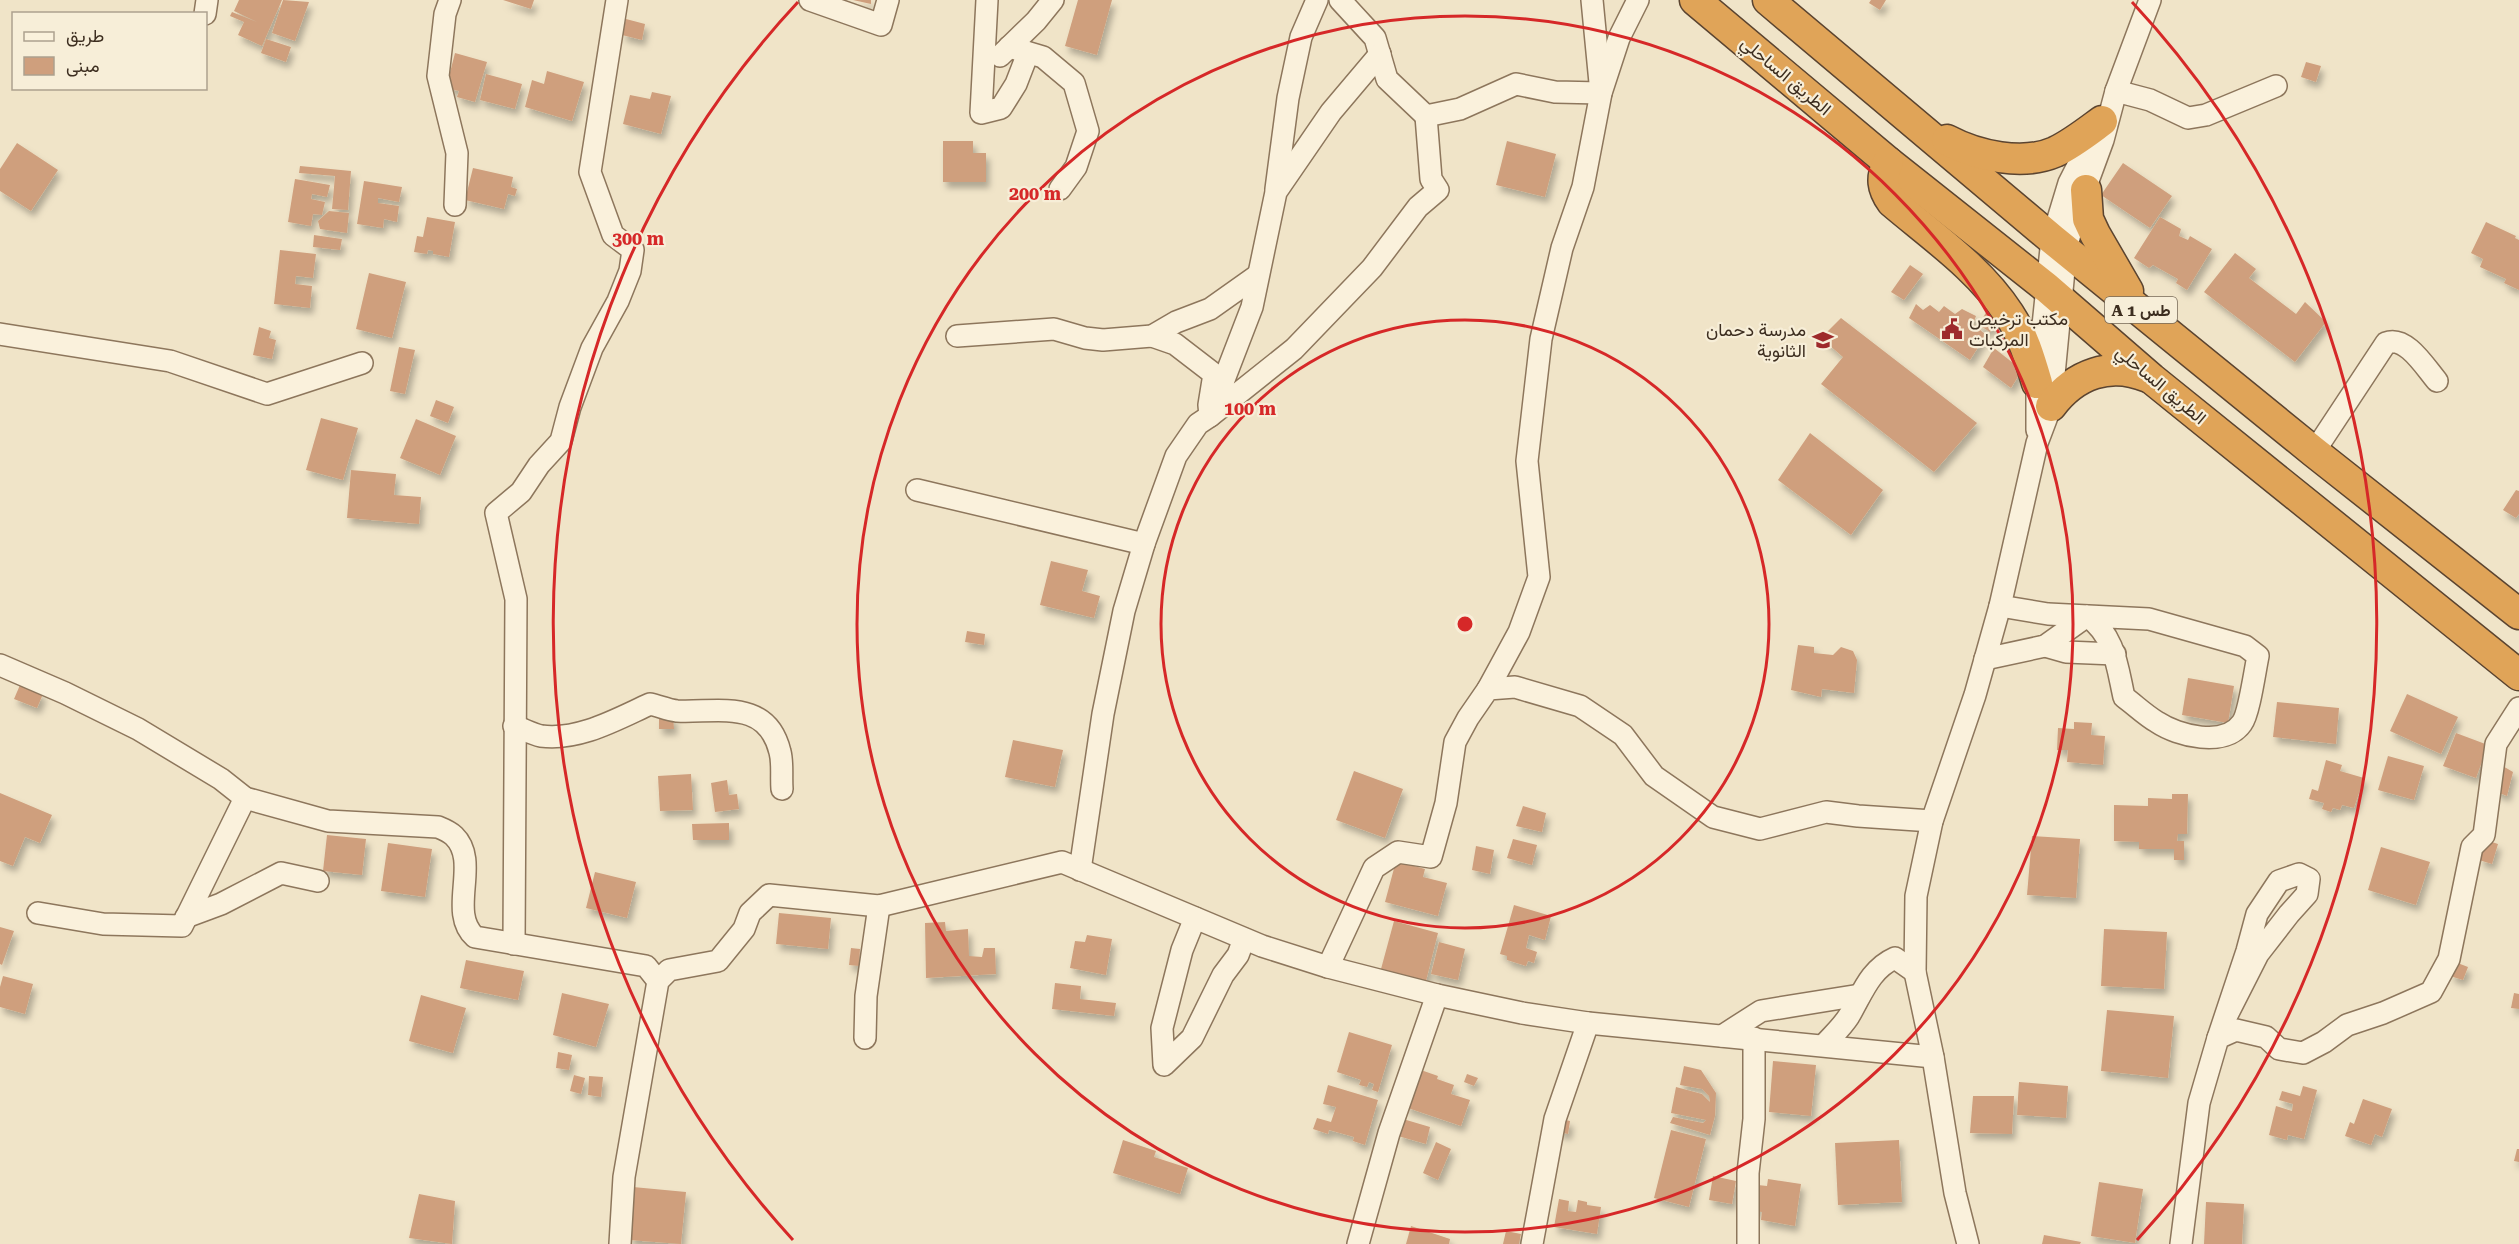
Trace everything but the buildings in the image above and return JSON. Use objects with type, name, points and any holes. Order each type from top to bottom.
[{"type":"highway","name":"الطريق الساحلي","points":[[1695,0],[1888,162],[2055,295],[2152,379],[2519,675]]},
{"type":"highway","name":"A 1 طس","points":[[1768,0],[2059,244],[2314,452],[2519,614]]},
{"type":"highway","points":[[1916,123],[1973,150],[2015,158],[2036,157],[2054,153],[2110,105]]},
{"type":"highway","points":[[1888,162],[1883,172],[1882,183],[1892,202],[1980,278],[1996,296],[2021,337],[2044,394],[2061,393],[2088,374],[2104,370],[2121,370],[2152,379]]},
{"type":"highway","points":[[2086,190],[2088,219],[2137,307]]},
{"type":"street","points":[[450,0],[445,14],[438,76],[457,153],[455,205]]},
{"type":"street","points":[[514,944],[516,599],[496,513],[521,492],[539,465],[561,441],[570,407],[592,348],[618,301],[630,271],[633,250],[613,235],[590,172],[617,0]]},
{"type":"street","points":[[810,0],[881,25],[888,0]]},
{"type":"street","points":[[987,0],[981,113],[1001,108],[1016,84],[1018,50]]},
{"type":"street","points":[[984,71],[1018,50],[1036,21],[1053,0]]},
{"type":"street","points":[[1210,416],[1252,308],[1275,192],[1290,88],[1301,37],[1317,0]]},
{"type":"street","points":[[1080,870],[1108,691],[1124,611],[1144,544],[1176,456],[1198,424],[1294,348],[1372,268],[1418,207],[1438,190],[1431,179],[1426,116],[1387,79],[1375,38],[1340,0]]},
{"type":"street","points":[[1592,0],[1601,93]]},
{"type":"street","points":[[1328,967],[1374,868],[1398,852],[1431,857],[1446,803],[1455,742],[1488,689],[1519,632],[1539,577],[1527,461],[1541,339],[1562,248],[1584,187],[1601,93],[1619,38],[1638,0]]},
{"type":"street","points":[[2059,244],[2074,219],[2086,190],[2110,105],[2150,0]]},
{"type":"street","points":[[1018,50],[1043,57],[1074,83],[1088,131],[1076,167],[1060,189]]},
{"type":"street","points":[[1275,192],[1331,112],[1380,54]]},
{"type":"street","points":[[1426,116],[1460,109],[1516,84],[1555,92],[1601,93]]},
{"type":"street","points":[[2110,105],[2150,100],[2188,118],[2206,115],[2276,86]]},
{"type":"street","points":[[1968,1244],[1955,1193],[1933,1057],[1915,972],[1916,896],[1932,821],[2000,606],[2037,443],[2059,244],[2069,183],[2110,105]]},
{"type":"street","points":[[1152,336],[1176,322],[1210,309],[1258,274]]},
{"type":"street","points":[[957,336],[1054,329],[1085,338],[1103,340],[1152,336],[1175,344],[1214,374],[1209,405],[1210,416]]},
{"type":"street","points":[[0,334],[171,361],[267,394],[362,363]]},
{"type":"street","points":[[2314,452],[2386,343],[2401,343],[2437,381]]},
{"type":"street","points":[[917,490],[1144,544]]},
{"type":"street","points":[[2000,606],[2048,614],[2149,619],[2245,646],[2258,656],[2244,722],[2221,737],[2193,736],[2158,723],[2124,697],[2115,654],[2101,626],[2087,616]]},
{"type":"street","points":[[1985,659],[2045,646],[2087,616]]},
{"type":"street","points":[[2045,646],[2066,652],[2115,654]]},
{"type":"street","points":[[0,665],[65,693],[138,729],[221,779],[245,798],[328,821],[438,827],[453,834],[464,849],[464,914],[467,930],[476,937],[646,966],[658,981]]},
{"type":"street","points":[[1488,689],[1515,687],[1580,706],[1623,735],[1654,776],[1713,816],[1760,829],[1826,812],[1932,821]]},
{"type":"street","points":[[514,726],[541,736],[574,735],[618,719],[650,704],[674,711],[734,710],[753,715],[771,729],[781,753],[782,789]]},
{"type":"street","points":[[2222,1029],[2266,1037],[2279,1049],[2303,1053],[2324,1042],[2347,1025],[2384,1013],[2431,992],[2449,959],[2472,847],[2484,835],[2496,744],[2519,708]]},
{"type":"street","points":[[38,913],[103,924],[182,926],[245,798]]},
{"type":"street","points":[[620,1244],[624,1177],[658,981],[669,970],[718,961],[744,928],[750,912],[769,895],[879,906],[1062,862],[1244,939],[1328,967],[1437,995],[1522,1013],[1588,1023],[1933,1057]]},
{"type":"street","points":[[186,917],[221,904],[281,873],[318,881]]},
{"type":"street","points":[[2181,1244],[2199,1103],[2257,914],[2279,881],[2299,874],[2309,879],[2307,894],[2258,954],[2222,1029]]},
{"type":"street","points":[[864,1038],[866,996],[879,906]]},
{"type":"street","points":[[1195,918],[1182,950],[1162,1028],[1164,1065],[1192,1038],[1223,975],[1238,955],[1244,939]]},
{"type":"street","points":[[1824,1045],[1847,1019],[1882,963],[1895,958],[1915,972]]},
{"type":"street","points":[[1358,1244],[1389,1133],[1437,995]]},
{"type":"street","points":[[1722,1036],[1761,1011],[1860,995]]},
{"type":"street","points":[[1532,1244],[1555,1119],[1588,1023]]},
{"type":"street","points":[[1748,1244],[1748,1173],[1754,1119],[1754,1038]]},
{"type":"place","name":"مكتب ترخيص المركبات","points":[[1952,329]]},
{"type":"place","name":"مدرسة دحمان الثانوية","points":[[1823,340]]}]
